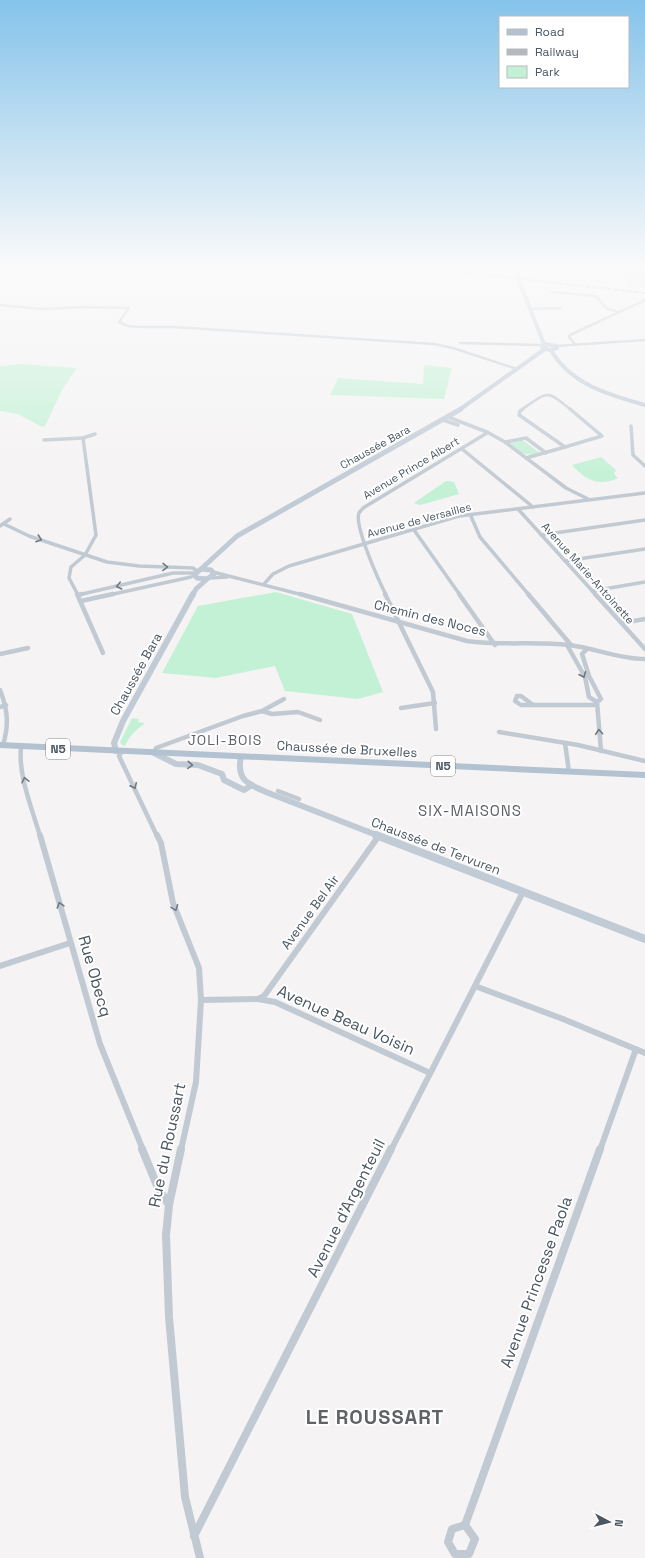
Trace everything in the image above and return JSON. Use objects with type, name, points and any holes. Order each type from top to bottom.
[{"type":"main road","points":[[542,341],[543,345],[551,350],[561,365],[579,379],[610,394],[645,405]]},
{"type":"main road","points":[[543,345],[549,344],[556,346],[556,349],[551,350]]},
{"type":"main road","name":"Chaussée Bara","points":[[196,589],[197,574],[226,545],[250,527],[275,515],[479,398],[517,369],[543,345]]},
{"type":"main road","name":"Chaussée Bara","points":[[119,751],[114,747],[114,743],[123,721],[196,589],[213,576],[212,571],[214,558]]},
{"type":"main road","points":[[197,574],[212,571]]},
{"type":"main road","points":[[197,574],[208,579]]},
{"type":"main road","name":"Chaussée de Bruxelles","points":[[1,745],[645,775]]},
{"type":"main road","points":[[154,753],[176,764],[198,765],[222,774],[224,780],[244,790],[252,785]]},
{"type":"main road","name":"Chaussée de Tervuren","points":[[241,757],[238,766],[239,774],[243,779],[252,785],[288,802],[645,939]]},
{"type":"street","points":[[393,341],[434,344],[460,350],[517,369]]},
{"type":"street","points":[[572,341],[575,344]]},
{"type":"street","points":[[556,346],[633,341]]},
{"type":"street","points":[[460,343],[543,345]]},
{"type":"street","points":[[526,458],[566,448],[602,436],[551,395],[542,396],[519,412],[521,416],[566,448]]},
{"type":"street","points":[[445,418],[484,434],[487,433],[505,442],[566,488],[588,499]]},
{"type":"street","points":[[631,426],[633,455],[645,466]]},
{"type":"street","name":"Avenue Prince Albert","points":[[436,729],[433,692],[364,545],[358,520],[358,513],[363,508],[487,433]]},
{"type":"street","points":[[44,440],[83,438],[95,434]]},
{"type":"street","points":[[83,438],[96,535],[85,555],[71,567],[69,578],[81,601],[103,653]]},
{"type":"street","points":[[505,442],[526,438],[546,453]]},
{"type":"street","points":[[462,449],[533,507]]},
{"type":"street","name":"Avenue de Versailles","points":[[264,584],[272,574],[280,570],[470,514],[645,493]]},
{"type":"street","name":"Avenue Marie-Antoinette","points":[[518,509],[645,649]]},
{"type":"street","points":[[470,514],[480,537],[569,645],[590,692],[589,697],[597,703]]},
{"type":"street","points":[[2,525],[10,519]]},
{"type":"street","points":[[542,535],[645,520]]},
{"type":"street","points":[[2,525],[85,555],[116,563],[140,566],[193,568],[197,574]]},
{"type":"street","points":[[414,530],[495,645]]},
{"type":"street","points":[[565,561],[645,549]]},
{"type":"street","name":"Chemin des Noces","points":[[212,571],[264,584],[467,641],[495,645],[569,645],[627,659],[645,659]]},
{"type":"street","points":[[78,595],[170,574],[197,574]]},
{"type":"street","points":[[170,574],[173,576],[172,580]]},
{"type":"street","points":[[81,601],[197,574]]},
{"type":"street","name":"Chemin des Noces","points":[[208,579],[236,577]]},
{"type":"street","points":[[592,591],[645,582]]},
{"type":"street","points":[[622,623],[645,619]]},
{"type":"street","points":[[0,654],[28,648]]},
{"type":"street","points":[[587,649],[582,654],[585,664],[601,698],[597,703],[601,751]]},
{"type":"street","points":[[0,690],[6,705],[8,725],[1,745]]},
{"type":"street","points":[[154,753],[156,748],[248,714],[262,711],[284,699]]},
{"type":"street","points":[[401,708],[435,703]]},
{"type":"street","points":[[533,704],[597,703]]},
{"type":"street","points":[[0,706],[6,705]]},
{"type":"street","points":[[262,711],[272,714],[298,712],[320,720]]},
{"type":"street","points":[[499,732],[565,743],[645,761]]},
{"type":"street","points":[[565,743],[569,772]]},
{"type":"street","name":"Rue Obecq","points":[[21,747],[20,758],[24,777],[70,943],[100,1044],[158,1188],[169,1205]]},
{"type":"street","name":"Rue du Roussart","points":[[119,751],[119,756],[161,843],[173,903],[198,965],[201,1000],[196,1082],[169,1205],[166,1234],[169,1317],[185,1497],[200,1558]]},
{"type":"street","points":[[278,791],[300,799]]},
{"type":"street","name":"Avenue Bel Air","points":[[258,999],[264,996],[378,836]]},
{"type":"street","name":"Avenue d'Argenteuil","points":[[194,1536],[523,892]]},
{"type":"street","points":[[0,966],[70,943]]},
{"type":"street","points":[[475,986],[563,1019],[645,1053]]},
{"type":"street","name":"Avenue Beau Voisin","points":[[201,1000],[258,999],[275,1002],[430,1073]]},
{"type":"street","name":"Avenue Princesse Paola","points":[[465,1525],[636,1049]]},
{"type":"green space","points":[[22,364],[77,368],[62,390],[45,426],[42,427],[18,414],[0,411],[0,366]]},
{"type":"green space","points":[[424,365],[452,368],[444,399],[330,395],[338,378],[423,384]]},
{"type":"green space","points":[[521,439],[540,453],[530,455],[526,454],[509,443]]},
{"type":"green space","points":[[601,457],[616,470],[614,474],[618,478],[611,481],[599,482],[582,475],[572,465]]},
{"type":"green space","points":[[446,481],[454,482],[459,494],[420,505],[414,503]]},
{"type":"green space","points":[[276,592],[352,614],[383,692],[358,699],[285,691],[275,666],[216,678],[162,673],[198,606]]},
{"type":"green space","points":[[132,718],[139,719],[138,722],[144,724],[133,734],[125,746],[120,742]]},
{"type":"district","name":"JOLI-BOIS","points":[[225,740]]},
{"type":"district","name":"SIX-MAISONS","points":[[470,810]]},
{"type":"district","name":"LE ROUSSART","points":[[375,1417]]}]
